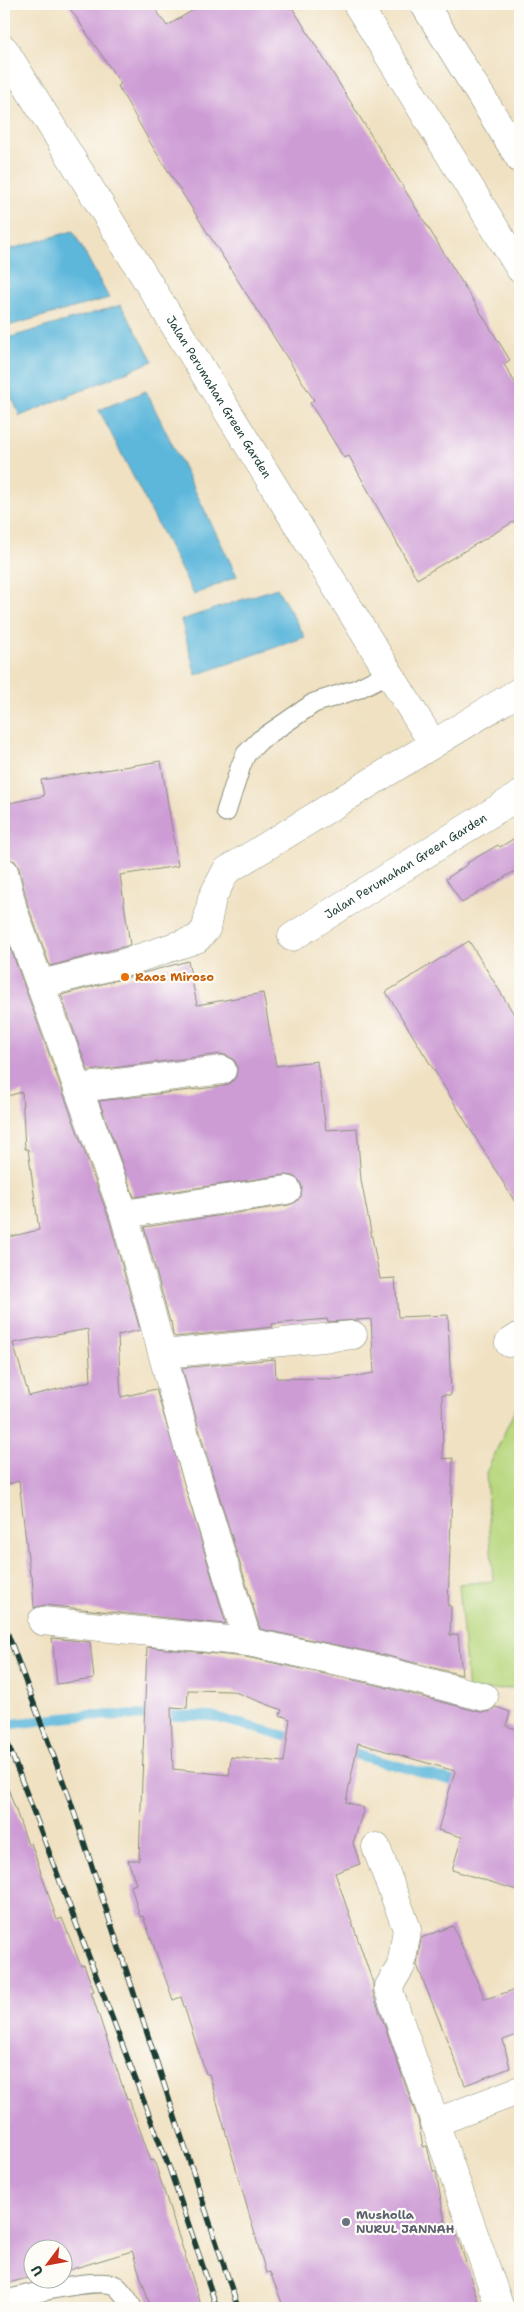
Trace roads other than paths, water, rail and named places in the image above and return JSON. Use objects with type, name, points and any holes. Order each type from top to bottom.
[{"type":"street","points":[[356,4],[520,269]]},
{"type":"street","points":[[424,4],[520,159]]},
{"type":"street","name":"Jalan Perumahan Green Garden","points":[[4,49],[433,744]]},
{"type":"street","points":[[41,984],[124,963],[196,938],[206,930],[212,898],[226,871],[520,690]]},
{"type":"street","name":"Jalan Perumahan Green Garden","points":[[292,937],[520,795]]},
{"type":"street","points":[[4,872],[13,910],[124,1214],[188,1447],[248,1642]]},
{"type":"street","points":[[79,1088],[222,1070]]},
{"type":"street","points":[[124,1214],[287,1190]]},
{"type":"street","points":[[163,1354],[353,1335]]},
{"type":"street","points":[[42,1621],[248,1642],[381,1670],[484,1697]]},
{"type":"street","points":[[376,1847],[407,1929],[401,1966],[388,1988],[500,2308]]},
{"type":"street","points":[[434,2122],[520,2090]]},
{"type":"lane","points":[[226,812],[240,765],[246,754],[260,740],[314,703],[357,689],[389,673]]},
{"type":"lane","points":[[4,2300],[74,2286],[101,2283],[115,2286],[132,2308]]},
{"type":"water","points":[[73,231],[109,298],[4,327],[4,251]]},
{"type":"water","points":[[121,305],[153,361],[20,416],[4,380],[4,339]]},
{"type":"water","points":[[146,391],[237,576],[194,595],[99,410]]},
{"type":"water","points":[[277,588],[305,637],[196,675],[181,620]]},
{"type":"waterway","points":[[4,1725],[88,1715],[211,1716],[300,1740]]},
{"type":"waterway","points":[[343,1751],[464,1784]]},
{"type":"railway","points":[[4,1624],[70,1800],[238,2308]]},
{"type":"railway","points":[[4,1734],[170,2170],[217,2308]]},
{"type":"place","name":"Raos Miroso","points":[[125,977]]},
{"type":"place","name":"Musholla NURUL JANNAH","points":[[346,2222]]}]
